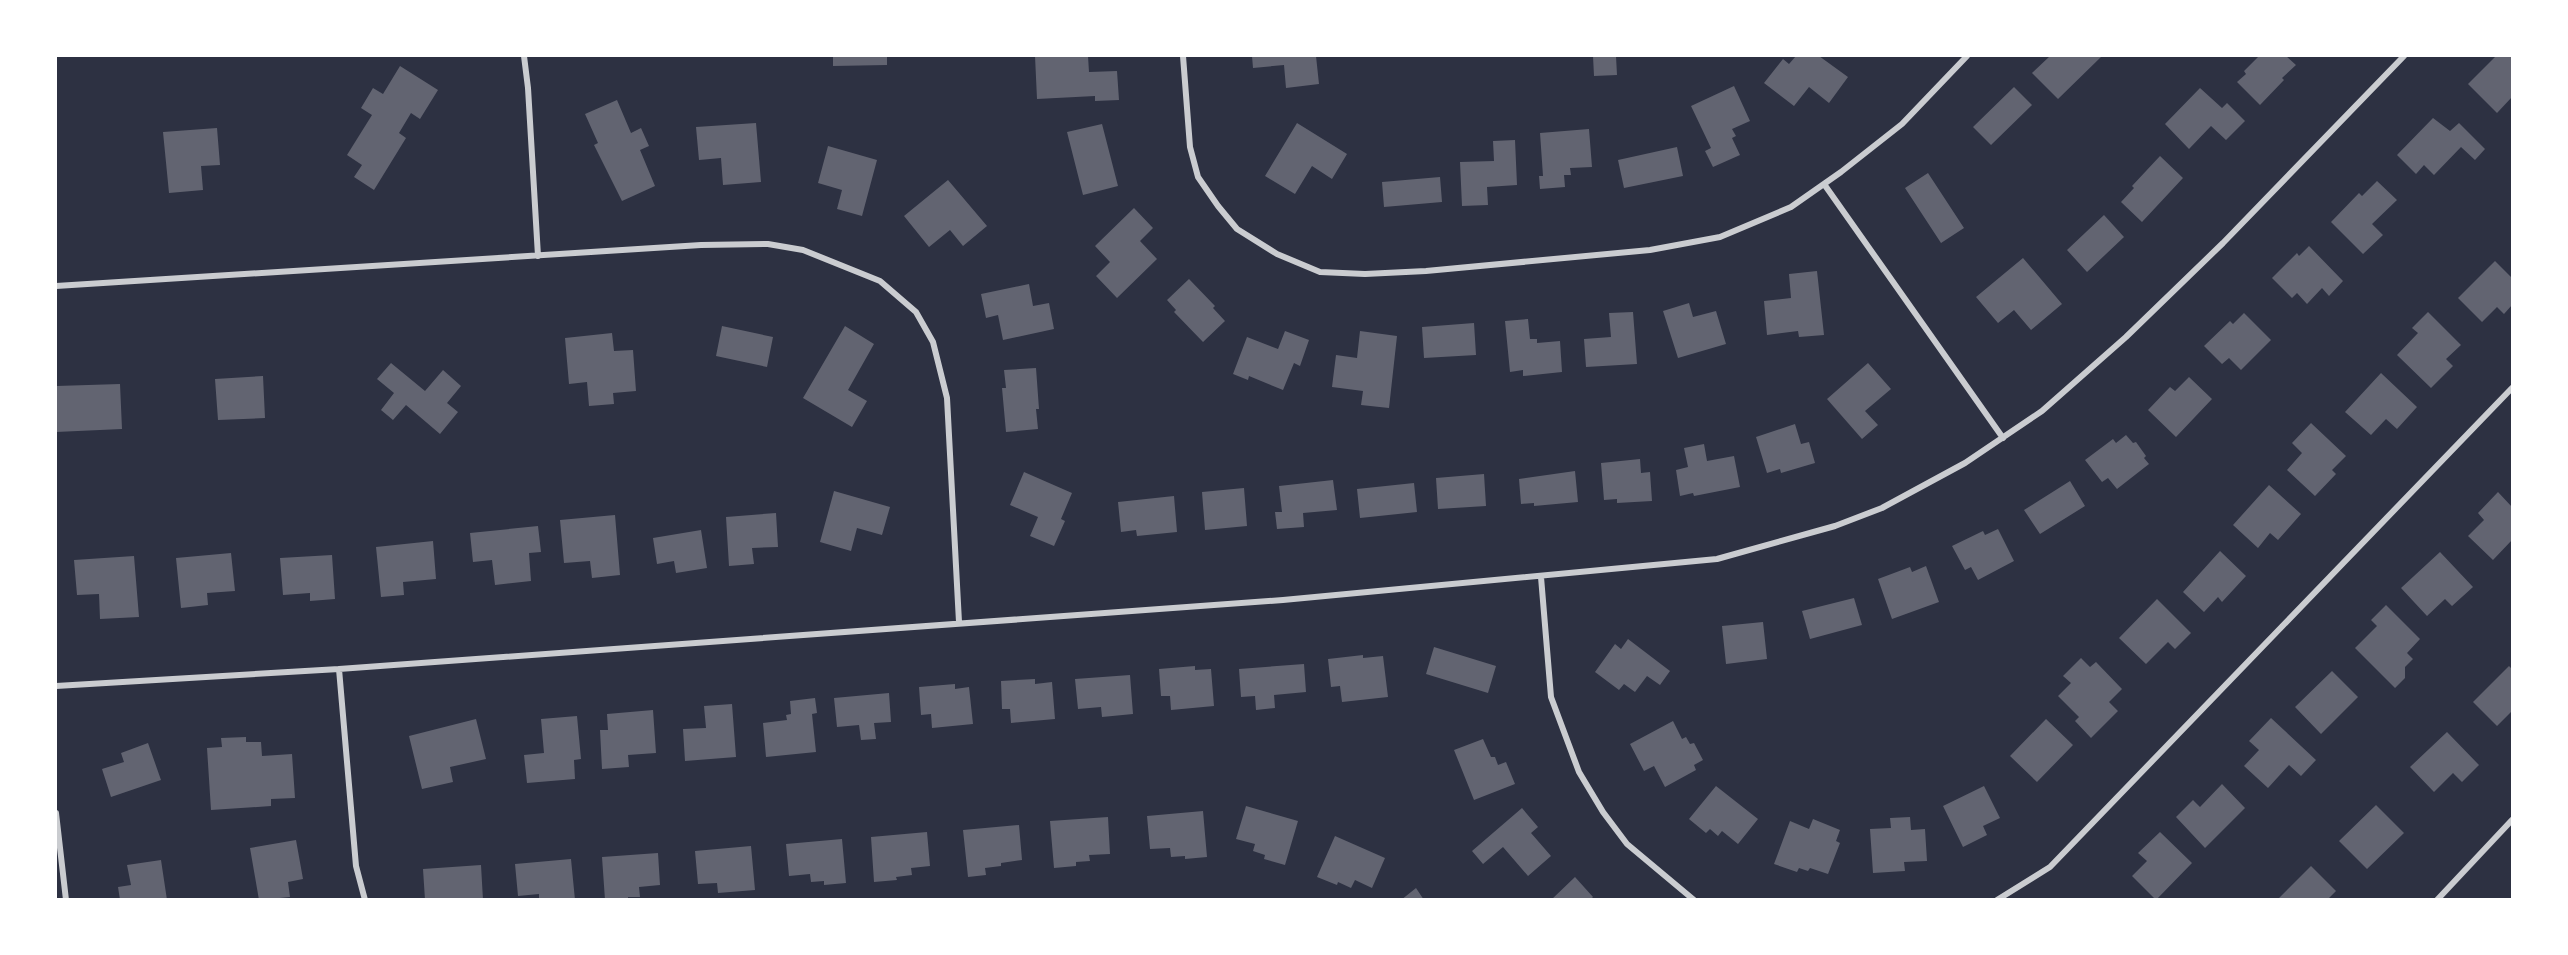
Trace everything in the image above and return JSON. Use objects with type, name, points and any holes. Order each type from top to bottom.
[{"type":"street","points":[[524,56],[538,256]]},
{"type":"street","points":[[1183,56],[1190,147],[1198,177],[1237,229],[1277,254],[1320,272],[1365,274],[1426,271],[1650,250],[1720,237],[1791,207],[1824,184],[1902,124],[1967,56]]},
{"type":"street","points":[[56,686],[339,669],[1283,600],[1717,559],[1835,526],[1882,508],[1965,463],[2042,411],[2126,337],[2223,243],[2404,56]]},
{"type":"street","points":[[1824,184],[2003,438]]},
{"type":"street","points":[[56,286],[701,245],[768,244],[803,250],[880,281],[916,312],[933,342],[947,398],[959,622]]},
{"type":"street","points":[[1997,900],[2050,867],[2512,388]]},
{"type":"street","points":[[1541,577],[1551,697],[1579,772],[1603,812],[1627,844],[1694,900]]},
{"type":"street","points":[[339,669],[356,866],[365,900]]},
{"type":"street","points":[[56,813],[66,900]]},
{"type":"street","points":[[2437,900],[2512,820]]},
{"type":"building","points":[[833,56],[887,56],[887,65],[833,66]]},
{"type":"building","points":[[1035,56],[1088,56],[1089,72],[1117,71],[1119,100],[1095,101],[1095,96],[1037,99]]},
{"type":"building","points":[[1252,56],[1316,56],[1319,84],[1286,88],[1284,65],[1253,68]]},
{"type":"building","points":[[1593,56],[1616,56],[1617,75],[1594,76]]},
{"type":"building","points":[[1796,56],[1819,56],[1848,77],[1829,103],[1809,87],[1794,106],[1764,83],[1783,59],[1789,64]]},
{"type":"building","points":[[2050,56],[2101,57],[2058,99],[2032,73]]},
{"type":"building","points":[[2259,56],[2286,56],[2296,65],[2260,105],[2237,82]]},
{"type":"building","points":[[2496,56],[2512,56],[2512,97],[2497,113],[2468,84]]},
{"type":"building","points":[[400,66],[438,90],[420,119],[411,113],[399,133],[406,138],[374,190],[354,177],[362,165],[347,155],[372,115],[361,108],[373,88],[383,94]]},
{"type":"building","points":[[1734,86],[1750,121],[1732,129],[1736,136],[1732,138],[1740,155],[1713,167],[1705,151],[1711,148],[1691,106]]},
{"type":"building","points":[[2014,87],[2032,105],[1991,145],[1973,127]]},
{"type":"building","points":[[2200,88],[2222,108],[2227,103],[2245,121],[2226,140],[2211,126],[2189,149],[2165,124]]},
{"type":"building","points":[[617,100],[631,133],[641,128],[649,146],[640,150],[655,186],[622,201],[594,145],[598,143],[585,114]]},
{"type":"building","points":[[2433,118],[2450,131],[2459,123],[2485,149],[2475,160],[2461,147],[2434,175],[2424,165],[2416,174],[2397,155]]},
{"type":"building","points":[[756,123],[761,182],[723,185],[721,158],[699,160],[696,127]]},
{"type":"building","points":[[1297,123],[1347,154],[1332,179],[1312,166],[1295,194],[1265,176]]},
{"type":"building","points":[[1102,124],[1118,186],[1083,195],[1067,132]]},
{"type":"building","points":[[217,128],[220,165],[201,166],[203,190],[169,193],[163,132]]},
{"type":"building","points":[[1589,129],[1592,167],[1570,168],[1571,175],[1564,175],[1565,187],[1540,189],[1539,176],[1543,176],[1540,133]]},
{"type":"building","points":[[1515,140],[1517,185],[1487,187],[1488,205],[1462,206],[1460,162],[1494,161],[1493,141]]},
{"type":"building","points":[[828,146],[877,160],[862,216],[837,209],[842,190],[818,183]]},
{"type":"building","points":[[1677,147],[1683,176],[1624,188],[1618,160]]},
{"type":"building","points":[[2160,156],[2183,178],[2142,222],[2121,202],[2134,188],[2132,186]]},
{"type":"building","points":[[1928,173],[1964,228],[1941,243],[1905,188]]},
{"type":"building","points":[[1440,177],[1442,202],[1384,207],[1382,182]]},
{"type":"building","points":[[948,180],[987,226],[963,246],[950,230],[929,247],[904,216]]},
{"type":"building","points":[[2377,181],[2397,200],[2372,224],[2383,235],[2363,254],[2331,222],[2359,193],[2362,196]]},
{"type":"building","points":[[1134,208],[1153,228],[1140,241],[1157,259],[1117,298],[1096,276],[1110,262],[1095,246]]},
{"type":"building","points":[[2104,215],[2124,237],[2087,272],[2067,250]]},
{"type":"building","points":[[2309,246],[2343,281],[2329,296],[2322,288],[2307,304],[2297,293],[2292,298],[2272,278],[2297,253],[2299,256]]},
{"type":"building","points":[[2023,258],[2062,304],[2031,330],[2014,310],[1998,323],[1976,297]]},
{"type":"building","points":[[2495,261],[2512,278],[2512,305],[2504,314],[2497,307],[2482,322],[2458,298]]},
{"type":"building","points":[[1817,271],[1824,335],[1799,337],[1798,331],[1767,335],[1764,301],[1791,298],[1789,274]]},
{"type":"building","points":[[1189,279],[1215,306],[1213,308],[1225,321],[1203,342],[1174,312],[1176,310],[1167,300]]},
{"type":"building","points":[[1029,284],[1033,306],[1049,303],[1054,329],[1003,340],[998,315],[986,318],[981,294]]},
{"type":"building","points":[[1689,303],[1693,317],[1716,311],[1726,344],[1678,358],[1663,311]]},
{"type":"building","points":[[1633,312],[1637,364],[1586,367],[1584,339],[1611,337],[1609,313]]},
{"type":"building","points":[[2428,312],[2461,345],[2446,359],[2453,366],[2431,388],[2397,355],[2418,333],[2412,328]]},
{"type":"building","points":[[2244,313],[2271,340],[2241,370],[2229,358],[2222,364],[2204,346],[2230,321],[2233,324]]},
{"type":"building","points":[[1528,319],[1530,339],[1537,339],[1537,343],[1560,341],[1562,372],[1523,376],[1523,370],[1510,372],[1505,321]]},
{"type":"building","points":[[1474,323],[1476,355],[1424,358],[1422,327]]},
{"type":"building","points":[[722,326],[773,337],[767,367],[716,356]]},
{"type":"building","points":[[845,326],[874,344],[848,390],[867,401],[852,427],[803,398]]},
{"type":"building","points":[[1285,331],[1309,340],[1300,366],[1294,363],[1283,390],[1249,376],[1248,380],[1233,374],[1247,337],[1278,349]]},
{"type":"building","points":[[1360,331],[1397,336],[1389,408],[1361,405],[1363,391],[1332,387],[1336,355],[1357,358]]},
{"type":"building","points":[[612,333],[614,351],[633,350],[636,391],[613,393],[614,404],[589,406],[587,382],[569,384],[565,338]]},
{"type":"building","points":[[391,363],[425,391],[443,370],[461,386],[447,403],[458,412],[440,434],[406,405],[393,420],[381,410],[394,393],[377,379]]},
{"type":"building","points":[[1868,363],[1891,389],[1865,411],[1878,425],[1862,439],[1827,399]]},
{"type":"building","points":[[1036,368],[1038,429],[1006,432],[1002,388],[1006,388],[1004,370]]},
{"type":"building","points":[[2381,373],[2417,407],[2397,429],[2386,419],[2371,435],[2345,412]]},
{"type":"building","points":[[263,376],[265,418],[218,420],[215,379]]},
{"type":"building","points":[[2189,377],[2212,399],[2176,437],[2148,410],[2170,387],[2175,391]]},
{"type":"building","points":[[120,384],[122,429],[56,432],[56,386]]},
{"type":"building","points":[[2311,423],[2346,456],[2332,470],[2336,474],[2315,496],[2287,470],[2302,453],[2292,443]]},
{"type":"building","points":[[1795,424],[1801,444],[1809,442],[1815,463],[1781,473],[1780,469],[1767,473],[1756,437]]},
{"type":"building","points":[[2126,435],[2133,443],[2136,442],[2149,464],[2117,489],[2108,478],[2102,482],[2085,460],[2113,439],[2116,443]]},
{"type":"building","points":[[1704,444],[1707,461],[1734,456],[1740,487],[1694,496],[1693,493],[1680,496],[1676,470],[1688,467],[1684,448]]},
{"type":"building","points":[[1640,459],[1641,473],[1650,472],[1652,501],[1617,503],[1617,499],[1604,500],[1601,463]]},
{"type":"building","points":[[1575,471],[1578,502],[1534,506],[1534,503],[1521,504],[1519,479]]},
{"type":"building","points":[[1024,472],[1072,493],[1061,519],[1065,521],[1054,546],[1030,536],[1038,517],[1010,505]]},
{"type":"building","points":[[1484,474],[1486,506],[1438,509],[1436,478]]},
{"type":"building","points":[[1333,480],[1337,510],[1303,513],[1304,527],[1277,529],[1275,512],[1282,512],[1279,486]]},
{"type":"building","points":[[2070,481],[2085,506],[2040,534],[2024,510]]},
{"type":"building","points":[[1414,483],[1417,512],[1360,518],[1357,489]]},
{"type":"building","points":[[2269,485],[2301,514],[2278,540],[2270,533],[2258,548],[2233,525]]},
{"type":"building","points":[[1244,488],[1247,526],[1205,530],[1202,492]]},
{"type":"building","points":[[834,491],[890,507],[882,535],[857,528],[851,551],[820,542]]},
{"type":"building","points":[[2498,492],[2512,507],[2512,540],[2493,560],[2468,536],[2484,520],[2478,513]]},
{"type":"building","points":[[1174,496],[1177,532],[1137,536],[1136,530],[1121,532],[1118,502]]},
{"type":"building","points":[[776,513],[778,547],[752,548],[754,564],[729,566],[726,517]]},
{"type":"building","points":[[615,515],[620,575],[592,578],[590,561],[564,563],[560,520]]},
{"type":"building","points":[[538,526],[541,552],[529,553],[531,581],[495,585],[492,560],[473,562],[470,533]]},
{"type":"building","points":[[1998,529],[2014,561],[1978,580],[1971,567],[1965,570],[1952,546],[1983,531],[1985,535]]},
{"type":"building","points":[[701,530],[707,568],[676,573],[674,561],[657,564],[653,538]]},
{"type":"building","points":[[433,541],[436,579],[403,582],[404,595],[381,597],[376,547]]},
{"type":"building","points":[[2220,551],[2246,576],[2222,602],[2218,597],[2204,612],[2183,592]]},
{"type":"building","points":[[2440,552],[2473,587],[2452,606],[2445,599],[2427,616],[2401,588]]},
{"type":"building","points":[[231,553],[235,591],[207,593],[208,605],[181,608],[176,558]]},
{"type":"building","points":[[332,555],[335,599],[310,601],[310,593],[283,595],[280,558]]},
{"type":"building","points":[[134,556],[139,617],[100,619],[99,594],[77,595],[74,560]]},
{"type":"building","points":[[1926,566],[1939,602],[1892,619],[1878,579],[1910,567],[1912,572]]},
{"type":"building","points":[[1854,598],[1862,625],[1810,639],[1802,611]]},
{"type":"building","points":[[2157,599],[2191,633],[2175,649],[2168,642],[2146,664],[2119,638]]},
{"type":"building","points":[[2386,605],[2420,639],[2407,653],[2413,659],[2405,667],[2405,678],[2395,688],[2355,648],[2377,626],[2371,620]]},
{"type":"building","points":[[1763,622],[1767,659],[1726,664],[1722,626]]},
{"type":"building","points":[[1628,639],[1670,671],[1660,685],[1647,676],[1635,692],[1624,684],[1619,690],[1595,672],[1615,644],[1621,649]]},
{"type":"building","points":[[1434,647],[1496,666],[1488,693],[1426,674]]},
{"type":"building","points":[[1363,655],[1363,658],[1383,656],[1388,697],[1342,702],[1340,686],[1331,687],[1328,659]]},
{"type":"building","points":[[2081,658],[2090,667],[2096,662],[2122,689],[2109,702],[2118,711],[2091,738],[2075,721],[2079,717],[2058,696],[2071,683],[2063,676]]},
{"type":"building","points":[[1304,664],[1306,692],[1274,695],[1275,708],[1256,710],[1255,696],[1241,697],[1239,669]]},
{"type":"building","points":[[1195,666],[1195,670],[1211,669],[1214,706],[1171,710],[1170,696],[1161,696],[1159,669]]},
{"type":"building","points":[[2509,666],[2512,669],[2512,714],[2511,712],[2497,726],[2473,702]]},
{"type":"building","points":[[2332,671],[2358,697],[2321,734],[2295,707]]},
{"type":"building","points":[[1130,675],[1133,714],[1102,717],[1101,707],[1078,709],[1075,679]]},
{"type":"building","points":[[1035,679],[1035,684],[1052,682],[1055,719],[1011,723],[1010,709],[1002,709],[1001,681]]},
{"type":"building","points":[[955,684],[955,689],[969,687],[973,724],[932,728],[931,714],[921,715],[919,687]]},
{"type":"building","points":[[889,693],[891,722],[874,723],[876,739],[861,740],[859,725],[837,727],[834,698]]},
{"type":"building","points":[[815,698],[817,713],[812,714],[816,752],[766,757],[763,723],[787,720],[786,715],[791,714],[790,701]]},
{"type":"building","points":[[732,704],[736,757],[685,761],[683,729],[706,728],[704,706]]},
{"type":"building","points":[[653,710],[656,753],[628,755],[629,767],[602,769],[600,730],[608,730],[607,714]]},
{"type":"building","points":[[577,716],[581,759],[574,760],[575,779],[527,783],[524,755],[544,753],[541,719]]},
{"type":"building","points":[[2271,718],[2316,760],[2301,776],[2289,765],[2268,788],[2244,766],[2259,750],[2249,741]]},
{"type":"building","points":[[476,719],[486,759],[450,767],[453,782],[422,789],[409,736]]},
{"type":"building","points":[[2046,719],[2073,745],[2037,782],[2010,756]]},
{"type":"building","points":[[1673,721],[1682,739],[1686,737],[1690,744],[1694,743],[1703,760],[1694,765],[1696,770],[1665,787],[1654,766],[1644,771],[1630,744]]},
{"type":"building","points":[[2447,732],[2479,765],[2462,782],[2453,773],[2434,792],[2410,767]]},
{"type":"building","points":[[246,737],[246,742],[261,742],[262,756],[292,754],[295,798],[271,799],[271,806],[211,810],[207,748],[222,747],[221,738]]},
{"type":"building","points":[[1483,739],[1491,757],[1495,757],[1498,765],[1506,762],[1515,784],[1474,800],[1454,750]]},
{"type":"building","points":[[148,743],[161,780],[111,797],[102,769],[124,762],[121,753]]},
{"type":"building","points":[[2222,784],[2245,808],[2205,848],[2176,817],[2193,800],[2200,807]]},
{"type":"building","points":[[1716,786],[1758,819],[1738,844],[1722,831],[1718,836],[1710,829],[1706,833],[1689,819]]},
{"type":"building","points":[[1984,786],[2000,818],[1983,826],[1987,835],[1963,847],[1943,806]]},
{"type":"building","points":[[2376,805],[2404,833],[2367,869],[2339,841]]},
{"type":"building","points":[[1246,806],[1298,821],[1285,865],[1264,859],[1265,855],[1253,851],[1255,844],[1236,839]]},
{"type":"building","points":[[1522,808],[1538,827],[1531,833],[1551,856],[1528,876],[1503,847],[1483,864],[1472,851]]},
{"type":"building","points":[[1203,811],[1207,857],[1185,859],[1185,856],[1171,857],[1170,848],[1150,849],[1147,816]]},
{"type":"building","points":[[1108,817],[1110,854],[1089,855],[1090,861],[1076,862],[1076,866],[1054,868],[1050,821]]},
{"type":"building","points":[[1910,817],[1911,830],[1925,829],[1927,861],[1904,862],[1905,871],[1873,873],[1870,829],[1891,828],[1890,818]]},
{"type":"building","points":[[1813,819],[1840,830],[1836,841],[1840,843],[1828,874],[1810,868],[1808,871],[1799,868],[1797,872],[1774,864],[1790,821],[1809,829]]},
{"type":"building","points":[[1019,825],[1022,860],[985,868],[986,875],[968,877],[963,830]]},
{"type":"building","points":[[927,832],[930,866],[911,868],[912,875],[896,877],[897,880],[874,882],[871,837]]},
{"type":"building","points":[[2160,832],[2192,863],[2156,900],[2132,876],[2147,861],[2138,853]]},
{"type":"building","points":[[1335,836],[1385,858],[1372,888],[1355,880],[1351,888],[1317,877]]},
{"type":"building","points":[[842,839],[846,883],[824,885],[824,881],[811,882],[810,874],[789,876],[786,844]]},
{"type":"building","points":[[296,840],[303,879],[288,882],[290,897],[259,900],[250,848]]},
{"type":"building","points":[[751,846],[755,890],[718,893],[717,883],[698,884],[695,851]]},
{"type":"building","points":[[658,853],[660,885],[639,887],[640,897],[628,897],[628,900],[605,900],[602,857]]},
{"type":"building","points":[[571,859],[575,900],[539,900],[539,894],[518,896],[515,864]]},
{"type":"building","points":[[161,860],[167,900],[120,900],[118,887],[131,885],[127,865]]},
{"type":"building","points":[[481,865],[483,900],[425,900],[423,869]]},
{"type":"building","points":[[2311,866],[2336,891],[2327,900],[2277,900]]},
{"type":"building","points":[[1575,877],[1593,897],[1590,900],[1551,900]]},
{"type":"building","points":[[1416,888],[1424,900],[1401,900]]}]
